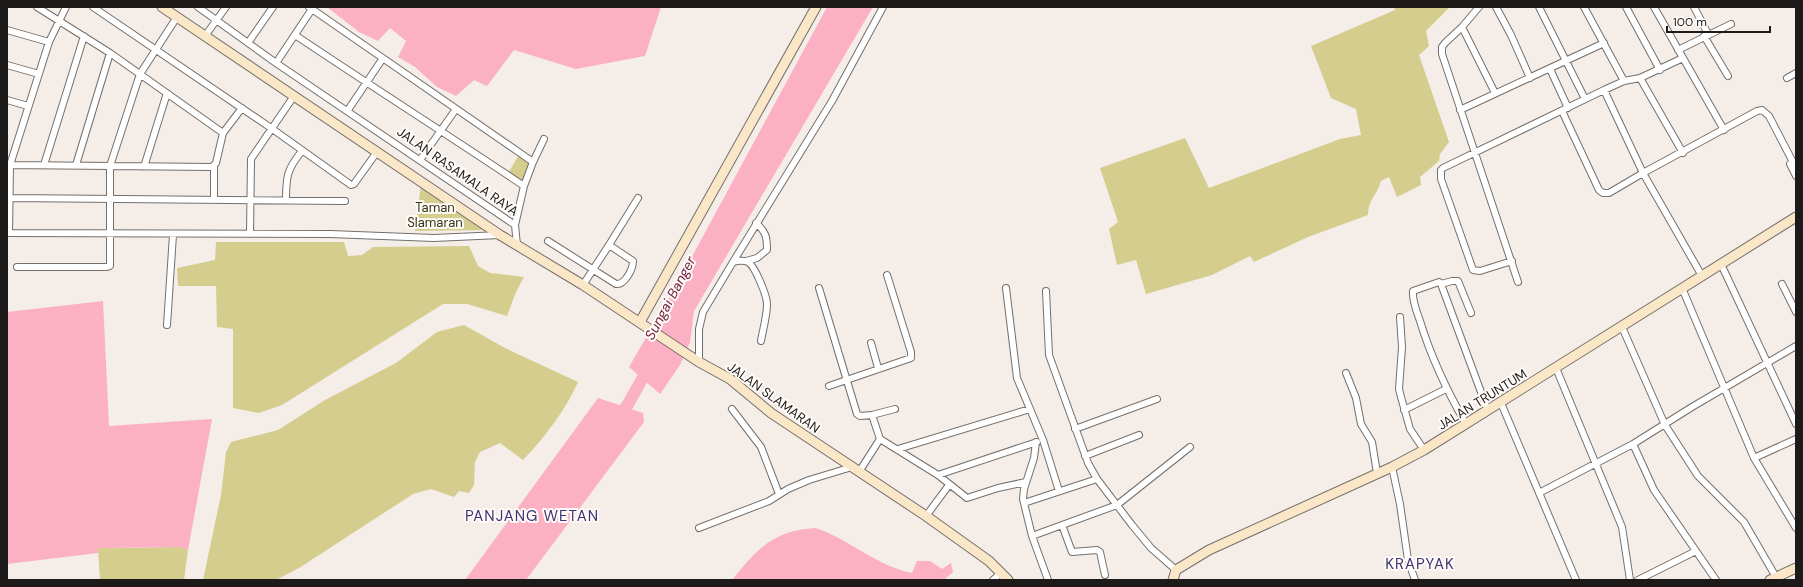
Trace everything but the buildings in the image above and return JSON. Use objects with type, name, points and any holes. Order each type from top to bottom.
[{"type":"street","points":[[37,7],[110,53],[223,133]]},
{"type":"street","points":[[66,7],[49,42],[10,165],[8,233],[110,233],[173,235],[250,234],[434,238],[500,236]]},
{"type":"street","points":[[93,7],[353,185],[377,152]]},
{"type":"street","points":[[162,7],[500,236],[517,245]]},
{"type":"street","name":"JALAN RASAMALA RAYA","points":[[198,7],[276,63],[348,110],[514,225],[517,245]]},
{"type":"street","points":[[205,36],[226,7]]},
{"type":"street","points":[[248,43],[273,7]]},
{"type":"street","points":[[644,325],[816,7]]},
{"type":"street","points":[[695,359],[703,312],[732,262],[832,101],[883,7]]},
{"type":"street","points":[[1479,7],[1462,27],[1445,43],[1442,47],[1442,54],[1518,282]]},
{"type":"street","points":[[1496,7],[1511,35],[1530,78]]},
{"type":"street","points":[[1539,7],[1585,99]]},
{"type":"street","points":[[1584,7],[1624,81]]},
{"type":"street","points":[[1626,7],[1660,70]]},
{"type":"street","points":[[1654,7],[1724,130]]},
{"type":"street","points":[[1694,7],[1706,35],[1728,76]]},
{"type":"street","points":[[276,63],[311,8],[533,162]]},
{"type":"street","points":[[17,267],[110,266],[110,166],[140,74],[177,17]]},
{"type":"street","points":[[1678,50],[1731,24]]},
{"type":"street","points":[[1462,27],[1495,93]]},
{"type":"street","points":[[7,30],[49,42]]},
{"type":"street","points":[[295,35],[524,186]]},
{"type":"street","points":[[44,165],[84,36]]},
{"type":"street","points":[[1460,110],[1604,43]]},
{"type":"street","points":[[76,165],[110,53]]},
{"type":"street","points":[[348,110],[382,58]]},
{"type":"street","points":[[1512,261],[1477,271],[1472,267],[1441,179],[1441,170],[1445,165],[1624,81],[1640,78],[1683,58]]},
{"type":"street","points":[[7,65],[38,74]]},
{"type":"street","points":[[1550,69],[1565,110],[1601,192],[1609,193],[1757,111],[1771,124],[1794,166],[1796,176]]},
{"type":"street","points":[[1787,78],[1796,73]]},
{"type":"street","points":[[1640,78],[1683,152]]},
{"type":"street","points":[[1604,90],[1643,173],[1702,276]]},
{"type":"street","points":[[144,167],[166,93]]},
{"type":"street","points":[[250,234],[251,159],[294,96]]},
{"type":"street","points":[[7,100],[28,106]]},
{"type":"street","points":[[214,200],[214,166],[223,133],[242,108]]},
{"type":"street","points":[[420,160],[456,109]]},
{"type":"street","points":[[514,225],[524,186],[544,139]]},
{"type":"street","points":[[286,200],[287,174],[291,164],[302,151]]},
{"type":"street","points":[[10,165],[144,167],[214,166]]},
{"type":"street","points":[[9,198],[345,201]]},
{"type":"street","points":[[583,285],[638,198]]},
{"type":"street","name":"JALAN TRUNTUM","points":[[1176,570],[1209,550],[1392,467],[1424,450],[1796,217]]},
{"type":"street","points":[[732,262],[746,261],[757,258],[767,250],[767,236],[756,223]]},
{"type":"street","points":[[167,325],[173,235]]},
{"type":"street","points":[[548,242],[616,284],[620,284],[633,266],[633,261],[609,245]]},
{"type":"street","name":"JALAN SLAMARAN","points":[[517,245],[583,285],[695,359],[730,379],[771,413],[926,516],[990,561],[1008,580]]},
{"type":"street","points":[[746,261],[754,270],[767,303],[761,341]]},
{"type":"street","points":[[1721,264],[1796,424]]},
{"type":"street","points":[[828,386],[878,368],[905,361],[912,356],[886,275]]},
{"type":"street","points":[[1466,424],[1446,389],[1427,344],[1412,292],[1439,282],[1441,284],[1456,280],[1458,281],[1471,312]]},
{"type":"street","points":[[1441,284],[1488,411]]},
{"type":"street","points":[[1782,284],[1796,312]]},
{"type":"street","points":[[819,288],[857,414],[860,416],[872,415],[895,409]]},
{"type":"street","points":[[1006,288],[1017,378],[1043,440],[1059,491]]},
{"type":"street","points":[[1682,288],[1754,458],[1796,528]]},
{"type":"street","points":[[1046,291],[1049,355],[1085,456],[1097,479],[1151,548],[1176,570],[1173,580]]},
{"type":"street","points":[[1400,317],[1402,347],[1399,389],[1410,429],[1424,450]]},
{"type":"street","points":[[1622,327],[1665,424],[1698,476],[1744,522],[1773,579],[1796,568]]},
{"type":"street","points":[[871,343],[878,368]]},
{"type":"street","points":[[1539,493],[1633,444],[1796,346]]},
{"type":"street","points":[[1556,368],[1622,527],[1630,580]]},
{"type":"street","points":[[1346,373],[1356,398],[1361,424],[1372,442],[1377,473]]},
{"type":"street","points":[[1404,410],[1446,389]]},
{"type":"street","points":[[1075,428],[1157,399]]},
{"type":"street","points":[[1501,403],[1576,580]]},
{"type":"street","points":[[732,409],[761,447],[779,494]]},
{"type":"street","points":[[898,449],[1030,409]]},
{"type":"street","points":[[872,415],[880,439],[938,475],[963,496],[968,498],[998,488],[1026,482]]},
{"type":"street","points":[[1085,456],[1139,435]]},
{"type":"street","points":[[699,528],[769,500],[809,480],[855,469],[880,439]]},
{"type":"street","points":[[1754,458],[1796,439]]},
{"type":"street","points":[[938,475],[1043,440]]},
{"type":"street","points":[[1036,442],[1034,458],[1023,495],[1032,536],[1048,580]]},
{"type":"street","points":[[1633,444],[1654,490],[1716,580]]},
{"type":"street","points":[[1032,536],[1117,505],[1190,447]]},
{"type":"street","points":[[1392,467],[1400,504],[1408,560],[1415,580]]},
{"type":"street","points":[[1024,503],[1097,479]]},
{"type":"street","points":[[926,516],[949,485]]},
{"type":"street","points":[[1062,525],[1072,552],[1097,550],[1100,552],[1106,575]]},
{"type":"street","points":[[1638,580],[1696,551]]},
{"type":"street","points":[[993,580],[1002,572]]},
{"type":"green space","points":[[1394,7],[1450,7],[1426,31],[1429,46],[1419,55],[1449,142],[1440,154],[1439,161],[1420,177],[1421,185],[1397,197],[1389,177],[1381,181],[1371,201],[1368,215],[1308,237],[1254,262],[1250,256],[1212,275],[1146,294],[1136,260],[1117,265],[1109,229],[1118,222],[1100,168],[1185,138],[1209,188],[1340,139],[1361,135],[1356,109],[1331,98],[1311,46],[1395,10]]},
{"type":"green space","points":[[519,155],[527,160],[529,169],[523,183],[508,173]]},
{"type":"green space","name":"Taman Slamaran","points":[[421,185],[488,230],[415,231]]},
{"type":"green space","points":[[216,242],[344,242],[348,256],[362,255],[373,247],[469,246],[478,266],[490,273],[524,277],[516,292],[507,316],[467,304],[443,304],[282,405],[259,413],[233,408],[233,329],[217,327],[216,286],[178,286],[177,268],[215,260]]},
{"type":"green space","points":[[464,325],[505,348],[578,382],[573,393],[554,423],[523,460],[500,443],[480,452],[475,462],[474,485],[469,493],[459,491],[454,497],[431,489],[413,494],[299,568],[276,580],[203,580],[221,495],[226,452],[231,442],[278,430],[325,400],[396,363],[437,332]]},
{"type":"green space","points":[[180,547],[188,550],[184,580],[100,580],[98,548]]},
{"type":"water","points":[[327,7],[661,7],[645,56],[576,69],[514,50],[487,86],[474,80],[456,96],[437,87],[415,67],[398,57],[406,41],[390,28],[378,41],[359,32]]},
{"type":"water","points":[[827,7],[873,7],[694,311],[690,342],[680,365],[660,394],[629,367],[681,277]]},
{"type":"water","points":[[103,301],[109,426],[212,419],[188,550],[180,547],[98,548],[98,553],[7,564],[7,312]]},
{"type":"water","points":[[598,398],[643,413],[644,422],[526,580],[465,580]]},
{"type":"water","points":[[816,528],[899,570],[912,573],[917,561],[930,561],[942,569],[951,563],[953,572],[944,580],[732,580],[758,550],[768,543],[789,533]]},
{"type":"waterway","name":"Sungai Banger","points":[[617,419],[627,406],[650,365]]},
{"type":"district","name":"PANJANG WETAN","points":[[532,516]]},
{"type":"district","name":"KRAPYAK","points":[[1420,564]]}]
